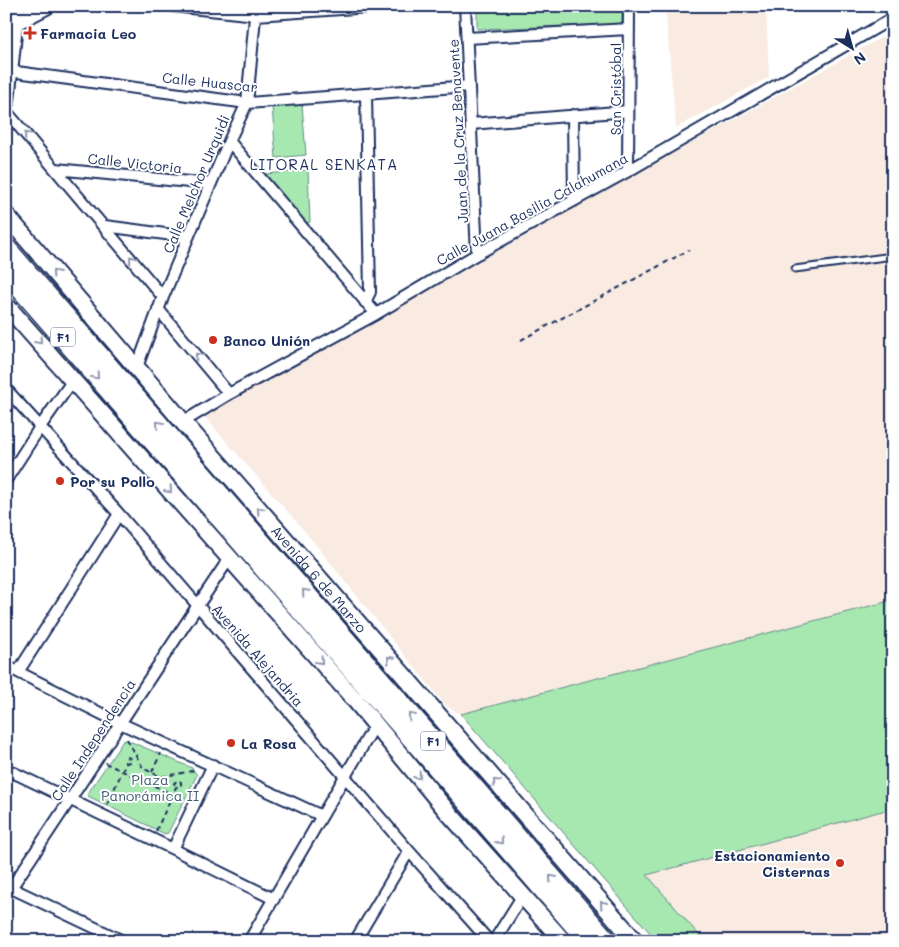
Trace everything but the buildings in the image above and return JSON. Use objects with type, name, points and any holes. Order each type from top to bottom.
[{"type":"highway","name":"Avenida 6 de Marzo","points":[[6,248],[11,269],[588,941]]},
{"type":"highway","name":"Avenida 6 de Marzo","points":[[11,269],[607,941]]},
{"type":"main road","points":[[6,100],[16,6]]},
{"type":"main road","points":[[6,202],[18,228]]},
{"type":"main road","name":"Avenida 6 de Marzo","points":[[6,215],[183,422],[635,941]]},
{"type":"main road","points":[[6,305],[375,725],[447,811],[563,941]]},
{"type":"street","points":[[14,23],[48,6]]},
{"type":"street","points":[[172,6],[256,10],[384,6]]},
{"type":"street","name":"Juan de la Cruz Benavente","points":[[465,6],[477,254]]},
{"type":"street","name":"San Cristóbal","points":[[628,172],[629,6]]},
{"type":"street","name":"Calle Melchor Urquidi","points":[[137,367],[158,309],[210,184],[247,103],[256,10]]},
{"type":"street","name":"Calle Juana Basilia Calahumana","points":[[183,422],[229,394],[376,314],[477,254],[628,172],[893,18]]},
{"type":"street","points":[[467,38],[629,29]]},
{"type":"street","name":"Calle Huascar","points":[[9,71],[247,103],[469,86]]},
{"type":"street","points":[[365,302],[370,292],[366,94]]},
{"type":"street","points":[[6,111],[163,297]]},
{"type":"street","points":[[471,124],[628,111]]},
{"type":"street","points":[[573,115],[574,201]]},
{"type":"street","points":[[229,141],[376,314]]},
{"type":"street","name":"Calle Victoria","points":[[56,169],[210,184]]},
{"type":"street","points":[[104,226],[188,237]]},
{"type":"street","points":[[158,309],[229,394]]},
{"type":"street","points":[[6,480],[73,380]]},
{"type":"street","name":"Avenida Alejandria","points":[[6,389],[119,514],[409,851],[489,941]]},
{"type":"street","points":[[18,672],[119,514]]},
{"type":"street","name":"Calle Independencia","points":[[9,886],[71,801],[120,723],[229,559]]},
{"type":"street","points":[[6,666],[120,723],[322,816]]},
{"type":"street","points":[[249,941],[375,725]]},
{"type":"street","points":[[173,849],[213,765]]},
{"type":"street","points":[[6,769],[274,899]]},
{"type":"street","points":[[355,941],[409,851]]},
{"type":"street","points":[[9,886],[109,937],[123,941]]},
{"type":"street","points":[[494,941],[523,895]]},
{"type":"lane","points":[[795,270],[893,256]]},
{"type":"path","points":[[521,340],[689,250]]},
{"type":"path","points":[[125,736],[143,768],[160,777],[198,770]]},
{"type":"path","points":[[122,738],[125,736],[131,737]]},
{"type":"path","points":[[106,808],[126,763],[130,762],[129,757],[133,750]]},
{"type":"path","points":[[152,772],[162,751]]},
{"type":"path","points":[[110,757],[105,763],[187,802],[190,795]]},
{"type":"path","points":[[126,763],[124,758],[129,757]]},
{"type":"path","points":[[196,767],[200,774]]},
{"type":"path","points":[[176,787],[180,786],[183,773]]},
{"type":"path","points":[[161,834],[156,832],[173,795],[176,787],[175,782],[180,781]]},
{"type":"shaded area","points":[[665,6],[766,6],[769,77],[676,128]]},
{"type":"shaded area","points":[[893,31],[893,941],[657,941],[461,714],[446,706],[302,528],[203,415]]},
{"type":"green space","points":[[477,6],[622,6],[622,24],[477,29]]},
{"type":"green space","points":[[302,104],[306,155],[276,158],[272,107]]},
{"type":"green space","points":[[308,170],[310,222],[300,224],[263,180],[266,174]]},
{"type":"green space","points":[[893,600],[893,808],[647,875],[704,941],[657,941],[461,714]]},
{"type":"green space","name":"Plaza Panorámica II","points":[[127,740],[192,768],[197,775],[168,833],[165,834],[88,796],[88,793],[123,741]]},
{"type":"place","name":"Farmacia Leo","points":[[30,33]]},
{"type":"place","name":"Banco Unión","points":[[213,340]]},
{"type":"place","name":"Por su Pollo","points":[[60,481]]},
{"type":"place","name":"La Rosa","points":[[231,743]]},
{"type":"place","name":"Estacionamiento Cisternas","points":[[840,863]]},
{"type":"district","name":"LITORAL SENKATA","points":[[324,164]]}]
